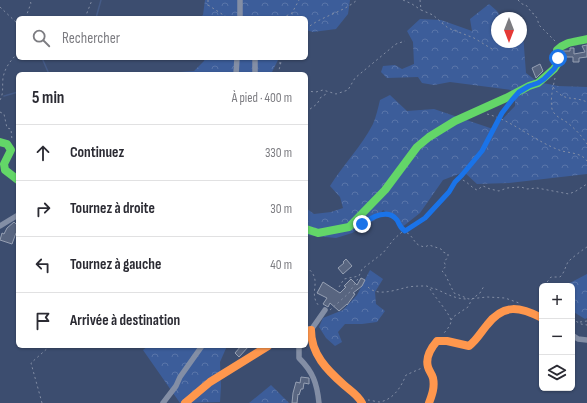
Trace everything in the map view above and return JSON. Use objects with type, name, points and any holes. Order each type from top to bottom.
[{"type":"street","points":[[240,0],[240,16]]},
{"type":"street","points":[[308,230],[318,233],[349,227],[385,190],[417,147],[429,137],[455,121],[538,83],[554,69],[558,63],[557,50],[562,44],[569,42],[580,42],[587,39]]},
{"type":"street","points":[[236,72],[237,60]]},
{"type":"street","points":[[255,60],[255,72]]},
{"type":"street","points":[[0,142],[8,144],[11,150],[3,160],[2,166],[5,172],[16,179]]},
{"type":"street","points":[[0,226],[16,216]]},
{"type":"street","points":[[429,403],[434,384],[428,366],[428,353],[438,341],[447,341],[468,346],[475,342],[495,316],[512,308],[526,310],[539,316]]},
{"type":"street","points":[[325,310],[309,329],[316,354],[326,367],[359,397],[362,402]]},
{"type":"street","points":[[575,337],[578,339],[587,340]]},
{"type":"street","points":[[163,403],[201,348]]},
{"type":"street","points":[[185,403],[210,382],[265,348]]},
{"type":"street","points":[[299,348],[299,358],[308,367],[315,380],[319,403]]},
{"type":"path","points":[[28,16],[31,3],[29,0]]},
{"type":"path","points":[[85,16],[92,0]]},
{"type":"path","points":[[208,0],[208,5],[225,16]]},
{"type":"path","points":[[291,16],[299,0]]},
{"type":"path","points":[[308,28],[320,20],[328,18],[343,10],[357,0]]},
{"type":"path","points":[[403,0],[433,15],[448,28],[474,38],[492,49]]},
{"type":"path","points":[[420,0],[421,10]]},
{"type":"path","points":[[518,0],[522,4],[526,5],[534,14],[542,30],[556,42],[562,44]]},
{"type":"path","points":[[0,7],[16,22]]},
{"type":"path","points":[[286,16],[292,13]]},
{"type":"path","points":[[308,92],[323,90],[336,94],[348,90],[354,78],[396,44],[405,41]]},
{"type":"path","points":[[0,100],[3,95],[3,78],[9,63],[16,55]]},
{"type":"path","points":[[278,72],[281,60]]},
{"type":"path","points":[[558,63],[552,92],[552,110],[558,117],[577,132],[587,144]]},
{"type":"path","points":[[553,87],[564,97],[579,98],[587,102]]},
{"type":"path","points":[[308,111],[317,104],[321,96],[329,92]]},
{"type":"path","points":[[308,268],[315,276],[316,283],[314,297],[318,306],[330,311],[346,297],[362,269],[383,253],[394,239],[425,218],[449,192],[482,151],[488,138],[509,104]]},
{"type":"path","points":[[0,112],[4,114],[7,128],[11,129],[12,140],[10,146]]},
{"type":"path","points":[[484,114],[519,128],[533,138],[562,151],[586,158],[587,161]]},
{"type":"path","points":[[458,179],[462,179],[472,188],[477,190],[483,186],[490,190],[521,187],[527,189],[537,188],[569,194],[587,184]]},
{"type":"path","points":[[362,224],[376,215],[394,216],[399,222],[401,228],[409,234],[416,245],[425,248],[429,245],[441,249],[442,252],[448,254],[448,257],[444,262],[446,266],[442,271],[454,293],[469,299]]},
{"type":"path","points":[[546,283],[551,277],[560,277],[570,259],[587,247]]},
{"type":"path","points":[[339,287],[344,279],[359,276]]},
{"type":"path","points":[[368,287],[372,291],[380,292],[394,291],[405,287],[427,286],[438,302],[450,315],[451,320]]},
{"type":"path","points":[[438,341],[446,331],[453,317],[468,307],[472,299],[480,293],[484,286]]},
{"type":"path","points":[[430,289],[437,289],[452,297],[461,299],[487,297],[505,298],[520,303],[526,310]]},
{"type":"path","points":[[575,320],[587,325]]},
{"type":"path","points":[[578,322],[587,320]]},
{"type":"path","points":[[42,403],[31,363],[48,348]]},
{"type":"path","points":[[362,402],[366,399],[379,402],[386,400],[395,394],[401,387],[406,375],[420,369],[430,370]]},
{"type":"green space","points":[[205,0],[350,0],[348,14],[336,29],[313,32],[308,31],[308,16],[202,16]]},
{"type":"green space","points":[[489,4],[498,12],[491,12],[491,48],[524,48],[526,73],[538,82],[558,86],[587,87],[587,174],[509,183],[477,184],[464,172],[443,180],[420,213],[401,228],[391,215],[383,210],[375,220],[352,233],[336,238],[308,235],[308,210],[314,214],[331,212],[343,208],[340,197],[330,186],[358,148],[373,124],[380,100],[390,95],[407,111],[434,109],[493,129],[515,106],[515,96],[511,90],[450,82],[434,85],[422,83],[418,77],[387,78],[381,72],[383,66],[395,65],[402,69],[414,64],[413,42],[407,31],[420,19],[441,20],[472,31],[470,19]]},
{"type":"green space","points":[[278,60],[272,72],[180,72],[194,71],[204,61]]},
{"type":"green space","points":[[370,270],[383,279],[375,292],[376,304],[385,311],[377,322],[345,324],[338,332],[342,342],[335,346],[326,338],[319,327],[323,318],[343,310],[357,295]]},
{"type":"green space","points":[[587,274],[587,318],[585,319],[575,313],[575,283],[570,283]]},
{"type":"green space","points":[[146,348],[226,348],[220,362],[220,402],[180,403],[143,350]]},
{"type":"green space","points":[[271,385],[289,403],[249,403]]},
{"type":"building","points":[[587,45],[587,57],[579,58],[579,62],[573,62],[573,57],[564,57],[563,62],[563,51],[570,51],[570,48],[574,48],[574,54],[585,52],[582,46]]},
{"type":"building","points":[[540,64],[543,71],[536,78],[532,68]]},
{"type":"building","points":[[14,222],[16,224],[16,233],[12,244],[0,240],[2,233],[4,234],[7,228]]},
{"type":"building","points":[[346,259],[352,266],[343,274],[338,268]]},
{"type":"building","points":[[361,278],[365,280],[362,286],[353,293],[355,294],[347,305],[339,311],[330,303],[328,307],[323,304],[327,298],[317,293],[323,282],[340,293],[351,279],[357,285]]},
{"type":"building","points":[[239,348],[247,348],[239,357],[235,353]]},
{"type":"building","points":[[301,377],[309,378],[309,384],[304,383],[303,389],[301,389],[299,395],[298,394],[297,403],[292,403],[296,382],[300,383]]},
{"type":"waterway","points":[[97,16],[101,0]]},
{"type":"waterway","points":[[43,60],[48,72]]},
{"type":"waterway","points":[[4,96],[16,93]]},
{"type":"traffic: fast","points":[[308,230],[318,233],[349,227],[385,190],[417,147],[429,137],[455,121],[538,83],[554,69],[558,63],[557,50],[560,47],[568,43],[587,39]]},
{"type":"traffic: fast","points":[[0,142],[7,144],[11,150],[4,164],[5,170],[16,178]]},
{"type":"traffic: slow","points":[[429,403],[433,391],[434,381],[428,367],[427,360],[437,341],[447,341],[469,346],[477,339],[493,318],[506,310],[513,309],[527,311],[539,316]]},
{"type":"traffic: slow","points":[[311,330],[314,347],[321,361],[356,395],[362,403]]},
{"type":"traffic: slow","points":[[185,403],[210,382],[265,348]]},
{"type":"route","points":[[362,224],[376,215],[383,214],[394,216],[399,222],[401,228],[405,231],[425,218],[449,192],[455,182],[482,151],[489,135],[493,131],[502,113],[512,100],[519,92],[544,79],[558,63],[558,58]]}]
